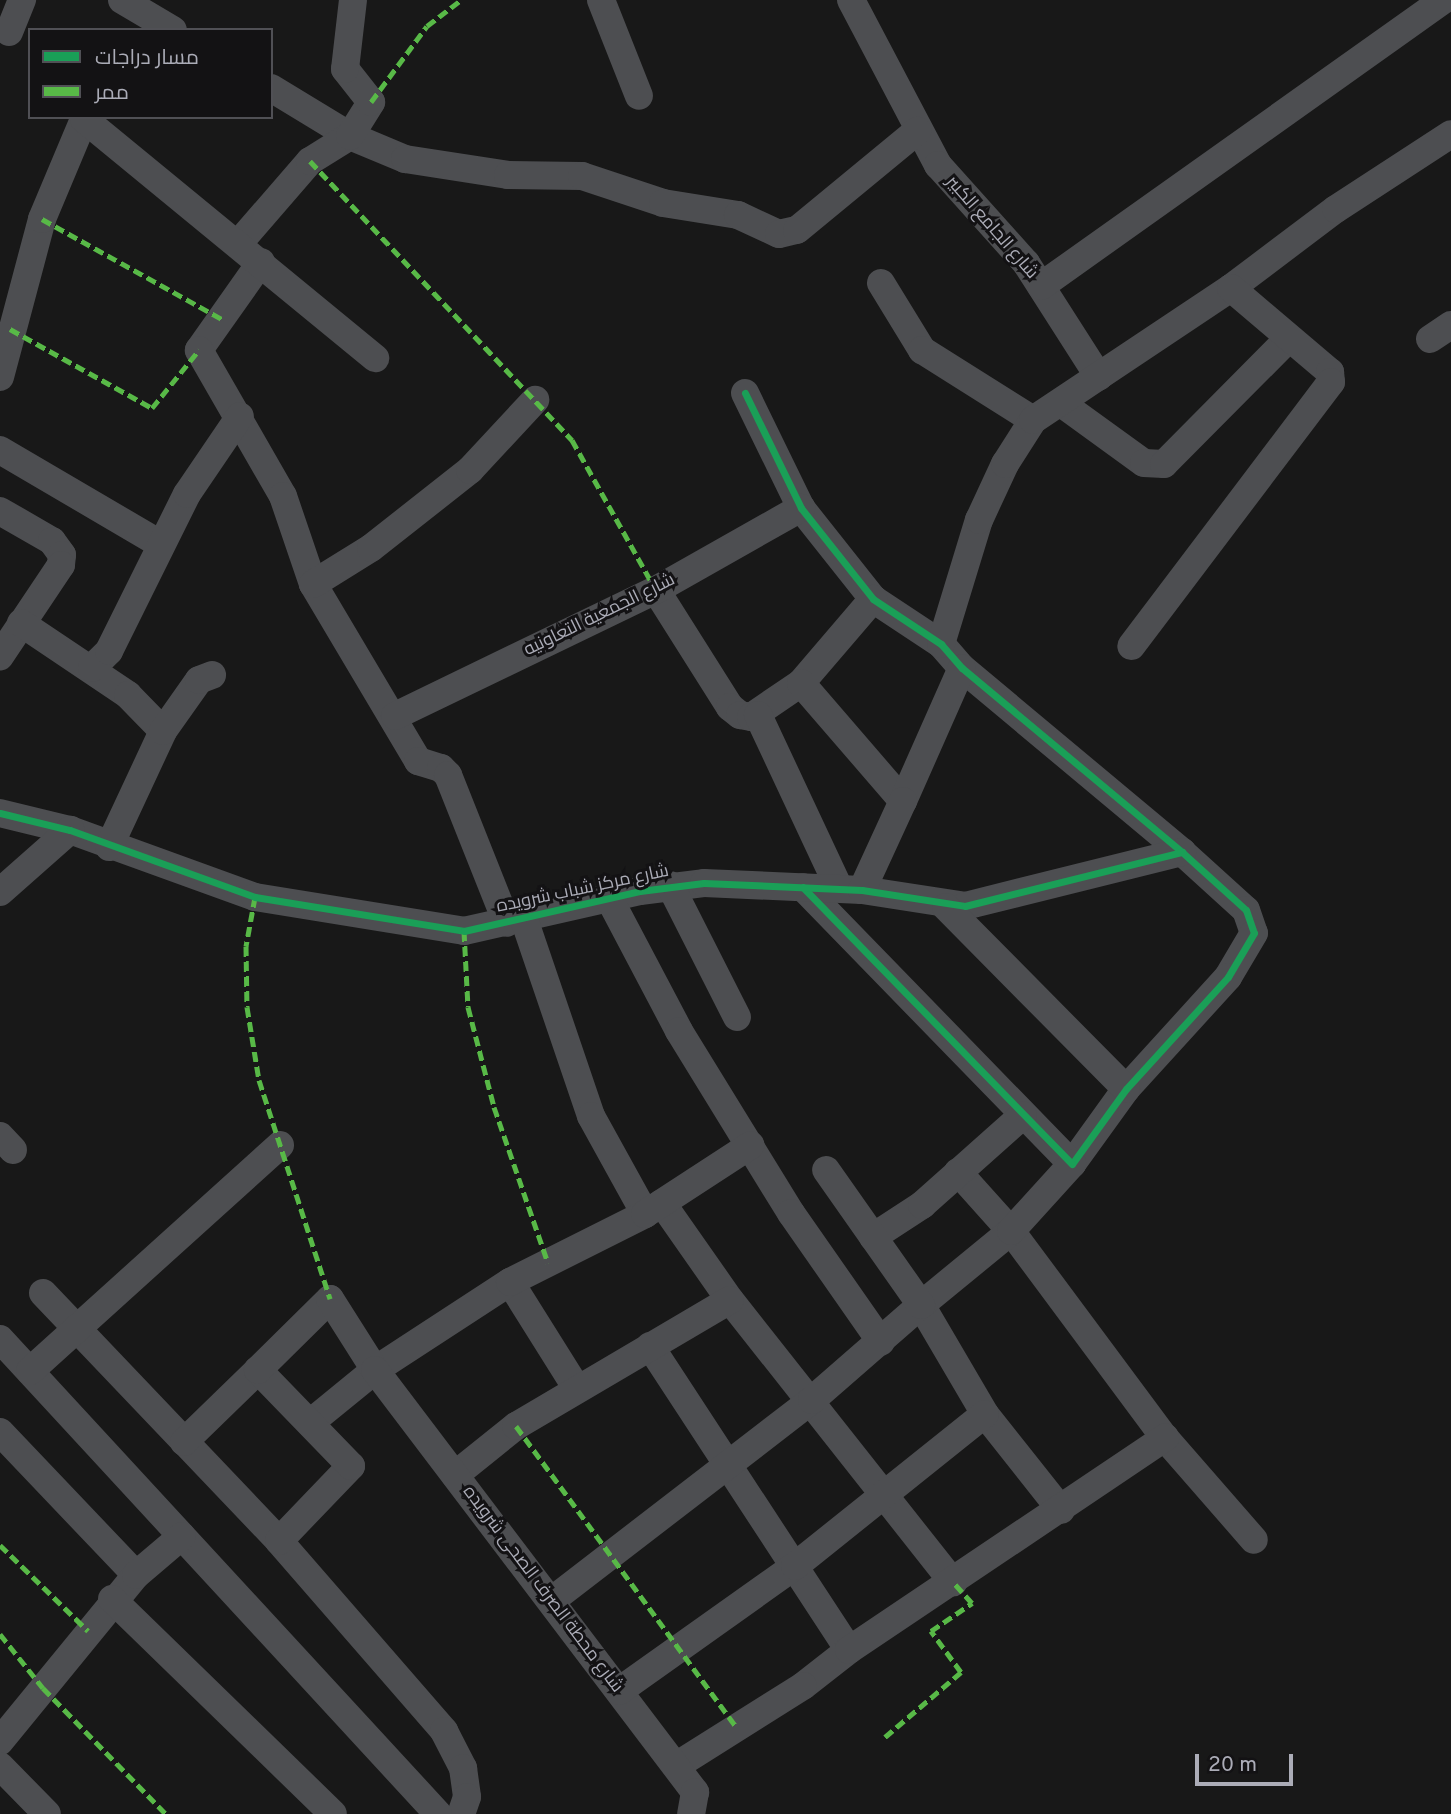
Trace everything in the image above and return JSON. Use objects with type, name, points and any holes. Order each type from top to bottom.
[{"type":"street","points":[[13,35],[22,0]]},
{"type":"street","points":[[122,0],[170,28]]},
{"type":"street","points":[[238,244],[310,161],[350,136],[371,102],[345,69],[353,0]]},
{"type":"street","points":[[601,0],[639,96]]},
{"type":"street","name":"شارع الجامع الكبير","points":[[851,0],[917,131],[961,195],[1008,242],[1041,286],[1099,377]]},
{"type":"street","points":[[1041,286],[1443,0]]},
{"type":"street","points":[[273,89],[350,136],[405,159],[508,176],[582,176],[663,203],[738,215],[779,233],[797,230],[917,131]]},
{"type":"street","points":[[0,377],[5,328],[43,219],[84,119]]},
{"type":"street","points":[[85,119],[375,358]]},
{"type":"street","points":[[942,644],[979,520],[1004,464],[1033,420],[1231,288],[1336,209],[1451,134]]},
{"type":"street","points":[[261,262],[199,350],[240,416],[283,496],[313,584],[395,716],[418,761],[441,768],[448,775],[515,921],[590,1115],[653,1208],[812,1400],[953,1582]]},
{"type":"street","points":[[881,283],[922,350],[1033,420]]},
{"type":"street","points":[[1131,646],[1328,389],[1330,372],[1231,288]]},
{"type":"street","points":[[1061,403],[1144,463],[1164,464],[1289,338]]},
{"type":"street","points":[[551,1601],[727,1462],[812,1400],[920,1305],[1012,1231],[1072,1164],[1126,1089],[1228,977],[1253,940],[1246,910],[1182,852],[962,668],[942,644],[873,600],[801,508],[745,393]]},
{"type":"street","points":[[313,584],[371,548],[470,470],[536,400]]},
{"type":"street","points":[[92,668],[109,651],[160,544],[240,416]]},
{"type":"street","points":[[0,450],[160,544]]},
{"type":"street","name":"شارع الجمعية التعاونيه","points":[[395,716],[656,590],[801,508]]},
{"type":"street","points":[[0,511],[52,541],[62,555],[61,565],[0,656]]},
{"type":"street","points":[[656,590],[730,707],[740,715],[758,715],[801,683],[873,600]]},
{"type":"street","points":[[21,623],[92,668],[128,695],[163,731]]},
{"type":"street","points":[[850,889],[903,801],[962,668]]},
{"type":"street","points":[[109,846],[163,731],[200,680],[212,675]]},
{"type":"street","points":[[801,683],[903,801]]},
{"type":"street","points":[[758,715],[850,889]]},
{"type":"street","name":"شارع مركز شباب شرويده","points":[[0,813],[70,830],[255,897],[442,930],[515,921],[670,885],[850,889],[946,906],[983,904],[1182,852]]},
{"type":"street","points":[[0,891],[70,830]]},
{"type":"street","points":[[670,885],[737,1017]]},
{"type":"street","points":[[803,887],[1072,1164]]},
{"type":"street","points":[[609,898],[679,1031],[881,1342]]},
{"type":"street","points":[[946,906],[1126,1089]]},
{"type":"street","points":[[873,1237],[922,1205],[1023,1115]]},
{"type":"street","points":[[30,1371],[79,1330],[281,1145]]},
{"type":"street","points":[[310,1423],[375,1370],[510,1282],[653,1208],[751,1145]]},
{"type":"street","points":[[826,1170],[920,1305],[985,1414],[1061,1510]]},
{"type":"street","points":[[958,1172],[1012,1231],[1165,1438],[1254,1540]]},
{"type":"street","points":[[510,1282],[577,1389]]},
{"type":"street","points":[[43,1293],[279,1541],[444,1731],[463,1768],[467,1797],[461,1814]]},
{"type":"street","name":"شارع محطة الصرف الصحى شرويده","points":[[258,1370],[330,1299],[375,1370],[695,1792],[691,1814]]},
{"type":"street","points":[[455,1475],[516,1426],[730,1300]]},
{"type":"street","points":[[0,1339],[438,1814]]},
{"type":"street","points":[[650,1346],[849,1650]]},
{"type":"street","points":[[184,1442],[258,1370],[310,1423],[351,1466],[279,1541]]},
{"type":"street","points":[[619,1691],[794,1566],[985,1414]]},
{"type":"street","points":[[0,1432],[136,1576]]},
{"type":"street","points":[[676,1766],[803,1686],[849,1650],[1165,1438]]},
{"type":"street","points":[[0,1741],[112,1599],[182,1536]]},
{"type":"street","points":[[112,1599],[333,1814]]},
{"type":"street","points":[[0,1766],[47,1814]]},
{"type":"marked path","points":[[371,102],[427,26],[461,0]]},
{"type":"marked path","points":[[310,161],[572,440],[656,590]]},
{"type":"marked path","points":[[42,219],[222,319]]},
{"type":"marked path","points":[[10,329],[152,408],[199,350]]},
{"type":"marked path","points":[[255,897],[246,946],[247,1007],[259,1080],[330,1299]]},
{"type":"marked path","points":[[464,931],[468,1007],[494,1107],[548,1263]]},
{"type":"marked path","points":[[516,1426],[736,1727]]},
{"type":"marked path","points":[[0,1545],[88,1631]]},
{"type":"marked path","points":[[885,1737],[961,1672],[931,1631],[972,1603],[953,1582]]},
{"type":"marked path","points":[[0,1634],[43,1688],[166,1814]]},
{"type":"cycle path","points":[[745,393],[801,508],[873,599],[941,644],[962,668],[1182,852],[1246,910],[1254,933],[1228,977],[1126,1089],[1072,1164],[803,887]]},
{"type":"cycle path","points":[[0,813],[70,830],[255,897],[464,931],[640,891],[704,883],[862,890],[965,906],[1182,852]]}]
